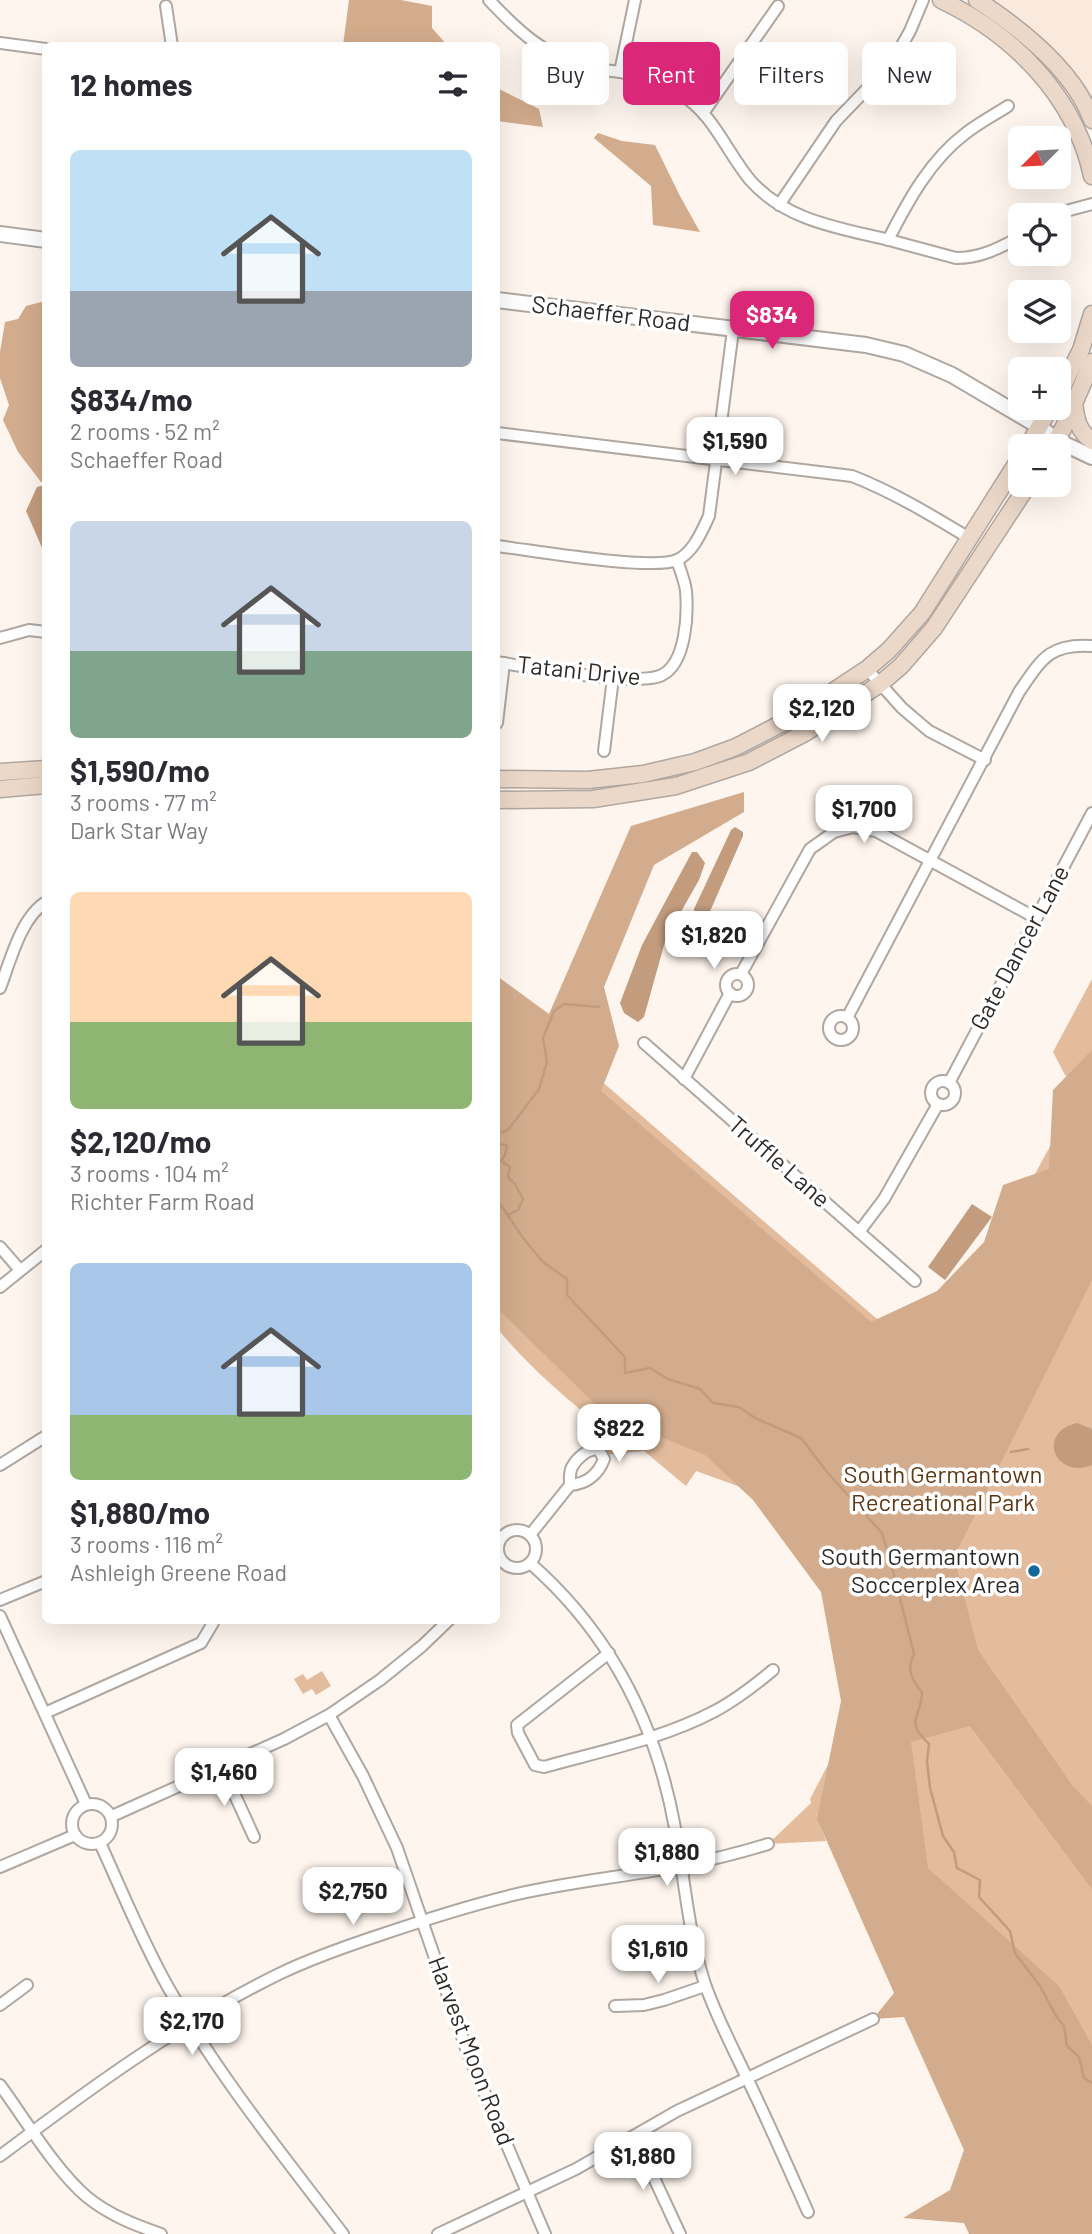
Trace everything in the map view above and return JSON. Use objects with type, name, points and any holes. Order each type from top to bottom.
[{"type":"main road","points":[[941,0],[970,14],[1012,44],[1049,85],[1080,138],[1092,176]]},
{"type":"main road","points":[[977,0],[1024,32],[1063,71],[1092,120]]},
{"type":"main road","points":[[1071,370],[1081,350],[1092,314]]},
{"type":"main road","points":[[1059,434],[1092,362]]},
{"type":"main road","points":[[1074,403],[1078,426],[1083,435],[1092,441]]},
{"type":"main road","points":[[1036,434],[1044,420]]},
{"type":"main road","points":[[500,779],[588,780],[643,774],[695,762],[736,747],[796,716],[867,668],[889,650],[922,613],[1008,477]]},
{"type":"main road","points":[[500,800],[593,799],[676,786],[749,762],[805,733],[880,684],[901,666],[934,628],[1020,497]]},
{"type":"main road","points":[[0,772],[42,769]]},
{"type":"main road","points":[[0,789],[42,785]]},
{"type":"street","points":[[489,0],[527,38],[548,52],[585,67],[620,72],[665,85],[683,95],[704,112],[752,181],[779,205],[801,216],[826,225],[956,258],[987,254],[1008,243]]},
{"type":"street","points":[[620,72],[635,0]]},
{"type":"street","points":[[779,205],[836,121],[897,54],[923,0]]},
{"type":"street","points":[[166,6],[171,42]]},
{"type":"street","points":[[704,112],[778,6]]},
{"type":"street","points":[[0,43],[42,48]]},
{"type":"street","points":[[888,240],[906,205],[936,163],[966,133],[1008,106]]},
{"type":"street","points":[[1071,210],[1092,204]]},
{"type":"street","points":[[0,234],[42,239]]},
{"type":"street","name":"Schaeffer Road","points":[[500,300],[866,345],[904,354],[952,375],[1051,434]]},
{"type":"street","points":[[500,546],[645,564],[677,560],[688,550],[709,516],[733,330]]},
{"type":"street","points":[[500,433],[852,476],[924,510],[969,538]]},
{"type":"street","name":"Schaeffer Road","points":[[1071,439],[1092,441]]},
{"type":"street","name":"Schaeffer Road","points":[[1071,446],[1092,457]]},
{"type":"street","name":"Tatani Drive","points":[[500,663],[613,678],[649,680],[661,676],[672,668],[680,654],[687,608],[685,588],[677,560]]},
{"type":"street","points":[[0,638],[29,631],[42,632]]},
{"type":"street","points":[[847,1018],[1019,692],[1045,655],[1074,644],[1092,646]]},
{"type":"street","points":[[867,668],[902,708],[929,731],[985,760]]},
{"type":"street","points":[[604,751],[613,678]]},
{"type":"street","name":"Gate Dancer Lane","points":[[859,1232],[884,1199],[938,1104],[944,1105],[953,1100],[955,1091],[949,1083],[1092,813]]},
{"type":"street","points":[[741,974],[810,849],[834,832],[853,827],[876,831],[1036,918]]},
{"type":"street","points":[[0,988],[24,928],[42,905]]},
{"type":"street","points":[[733,974],[741,974],[748,982],[747,990],[741,995],[730,993],[727,980],[733,974]]},
{"type":"street","points":[[684,1079],[730,993]]},
{"type":"street","name":"Truffle Lane","points":[[644,1043],[915,1281]]},
{"type":"street","points":[[0,1247],[20,1270]]},
{"type":"street","points":[[0,1287],[42,1253]]},
{"type":"street","points":[[0,1465],[42,1439]]},
{"type":"street","points":[[530,1535],[570,1485]]},
{"type":"street","points":[[500,1534],[513,1530],[525,1531],[536,1545],[534,1558],[530,1563],[520,1567],[501,1567]]},
{"type":"street","points":[[530,1563],[556,1586],[594,1630],[630,1689],[651,1738],[676,1829],[687,1910],[705,1986],[808,2212]]},
{"type":"street","points":[[0,1600],[42,1583]]},
{"type":"street","points":[[0,1616],[86,1804]]},
{"type":"street","points":[[45,1713],[201,1643],[213,1624]]},
{"type":"street","points":[[111,1816],[284,1739],[329,1714],[380,1680],[445,1624]]},
{"type":"street","points":[[609,1653],[517,1725],[518,1734],[531,1761],[538,1768],[651,1738],[714,1712],[748,1691],[773,1670]]},
{"type":"street","name":"Harvest Moon Road","points":[[329,1714],[363,1776],[397,1848],[468,2054],[545,2234]]},
{"type":"street","points":[[222,1767],[254,1837]]},
{"type":"street","points":[[86,1804],[101,1805],[111,1816],[113,1826],[109,1837],[100,1843],[86,1844],[75,1835],[73,1816],[86,1804]]},
{"type":"street","points":[[0,1867],[75,1835]]},
{"type":"street","points":[[100,1843],[149,1950],[189,2024],[230,2085],[343,2234]]},
{"type":"street","points":[[0,2156],[98,2084],[219,2005],[281,1973],[349,1945],[511,1895],[680,1866],[768,1844]]},
{"type":"street","points":[[0,2005],[27,1985]]},
{"type":"street","points":[[615,2006],[644,2005],[705,1986]]},
{"type":"street","points":[[438,2234],[576,2169],[677,2111],[873,2019]]},
{"type":"street","points":[[0,2085],[69,2180],[89,2198],[127,2221],[161,2234]]},
{"type":"street","points":[[635,2137],[680,2234]]},
{"type":"shaded area","points":[[994,0],[1092,0],[1092,104],[1050,46]]},
{"type":"shaded area","points":[[42,486],[42,548],[26,511],[37,487]]},
{"type":"shaded area","points":[[735,827],[743,832],[743,836],[708,916],[703,921],[695,917],[694,909],[731,830]]},
{"type":"shaded area","points":[[692,852],[697,852],[705,863],[699,880],[666,938],[644,1017],[638,1022],[624,1013],[620,1003],[642,945]]},
{"type":"shaded area","points":[[972,1204],[992,1217],[945,1280],[928,1267]]},
{"type":"shaded area","points":[[1077,1423],[1092,1429],[1092,1465],[1079,1468],[1060,1461],[1054,1445],[1064,1428]]},
{"type":"green space","points":[[349,0],[401,0],[432,6],[432,28],[444,42],[343,42]]},
{"type":"green space","points":[[500,90],[522,100],[522,105],[539,109],[543,127],[500,121]]},
{"type":"green space","points":[[598,133],[622,141],[655,145],[700,232],[653,225],[651,186],[594,138]]},
{"type":"green space","points":[[42,302],[42,482],[18,452],[3,420],[9,405],[0,378],[0,352],[5,322],[18,319],[26,306]]},
{"type":"green space","name":"South Germantown Recreational Park","points":[[744,792],[744,812],[654,865],[604,987],[619,1046],[601,1091],[871,1322],[937,1291],[984,1242],[1003,1185],[1049,1169],[1053,1090],[1092,1050],[1092,1280],[954,1557],[978,1650],[1072,1785],[1092,1806],[1092,1889],[970,1726],[911,1742],[928,1868],[1059,1986],[1092,2045],[1092,2234],[969,2234],[964,2223],[903,2218],[950,2190],[964,2150],[904,2017],[873,2019],[894,1993],[817,1819],[841,1701],[821,1592],[753,1500],[705,1455],[605,1414],[500,1311],[500,978],[549,1014],[631,826]]},
{"type":"green space","points":[[1092,979],[1092,1075],[1081,1082],[1065,1075],[1053,1052]]},
{"type":"green space","name":"South Germantown Recreational Park","points":[[500,994],[906,1344],[1017,1207],[1080,1091],[1092,1096],[1092,2234],[1006,2234],[816,1813],[826,1841],[768,1844],[811,1803],[810,1799],[855,1713],[831,1590],[757,1493],[696,1471],[686,1486],[644,1451],[603,1455],[594,1448],[595,1422],[556,1389],[500,1332]]},
{"type":"green space","points":[[322,1671],[331,1686],[316,1695],[312,1689],[303,1694],[294,1679],[303,1674],[307,1680]]},
{"type":"waterway","points":[[500,1133],[508,1130],[539,1089],[547,1062],[543,1038],[554,1011],[564,1004],[599,1007]]},
{"type":"waterway","points":[[500,1144],[507,1145],[501,1161],[510,1167],[508,1177],[523,1199],[518,1210],[508,1215]]},
{"type":"waterway","points":[[500,1204],[543,1262],[567,1279],[567,1295],[625,1357],[625,1373],[650,1368],[668,1379],[700,1389],[713,1403],[739,1407],[755,1418],[801,1438],[827,1472],[882,1533],[914,1654],[910,1665],[911,1674],[922,1692],[915,1723],[921,1736],[929,1744],[927,1761],[930,1788],[943,1836],[954,1852],[957,1868],[980,1880],[979,1897],[1010,1931],[1015,1953],[1040,1986],[1064,2026],[1067,2046],[1079,2057],[1084,2078],[1092,2083]]},
{"type":"waterway","points":[[1011,1452],[1028,1449]]},
{"type":"place","name":"South Germantown Soccerplex Area","points":[[1034,1571]]}]
